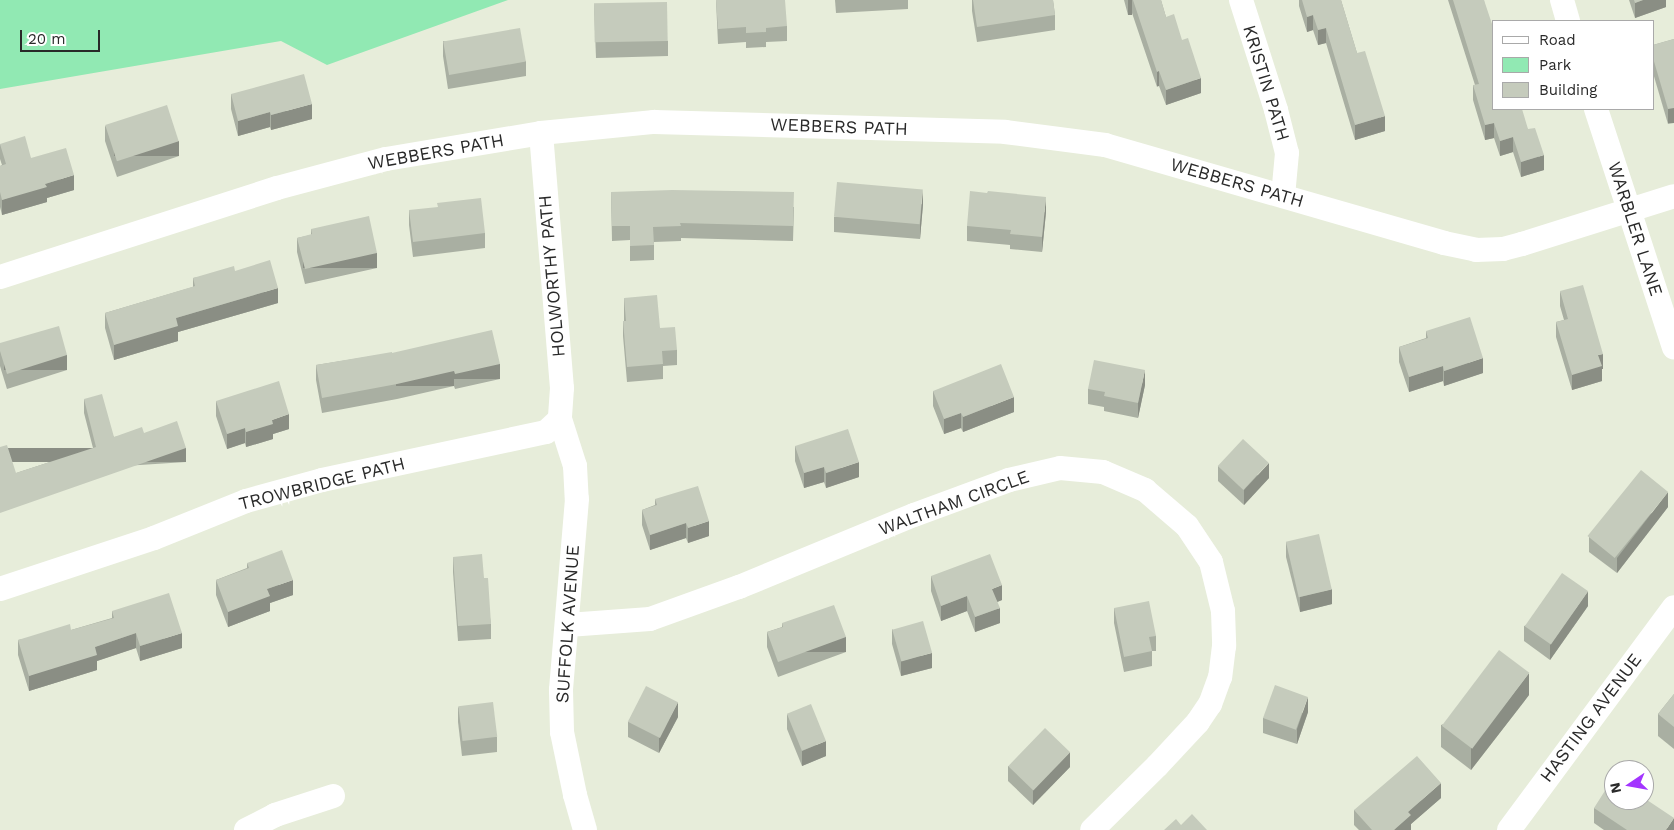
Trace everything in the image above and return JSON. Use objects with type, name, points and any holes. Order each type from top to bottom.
[{"type":"street","name":"KRISTIN PATH","points":[[1240,0],[1276,110],[1287,153],[1283,196]]},
{"type":"street","points":[[1562,0],[1568,20]]},
{"type":"street","name":"WARBLER LANE","points":[[1596,110],[1674,348]]},
{"type":"street","name":"WEBBERS PATH","points":[[0,277],[277,188],[386,159],[541,134],[654,122],[1005,132],[1105,145],[1476,250],[1513,247],[1629,212],[1674,196]]},
{"type":"street","name":"HOLWORTHY PATH","points":[[541,134],[562,388],[560,418]]},
{"type":"street","name":"TROWBRIDGE PATH","points":[[0,589],[154,538],[246,501],[322,480],[546,432],[560,418]]},
{"type":"street","name":"SUFFOLK AVENUE","points":[[560,418],[575,466],[577,499],[568,625],[561,690],[562,732],[575,794],[585,830]]},
{"type":"street","name":"WALTHAM CIRCLE","points":[[568,625],[650,618],[739,587],[914,515],[1009,480],[1060,468],[1103,472],[1145,490],[1188,526],[1211,562],[1223,611],[1224,646],[1220,677],[1210,704],[1198,722],[1158,766],[1092,830]]},
{"type":"street","name":"HASTING AVENUE","points":[[1509,830],[1674,607]]},
{"type":"street","points":[[246,830],[275,815],[333,796]]},
{"type":"green space","points":[[0,0],[508,0],[327,65],[281,41],[0,89]]},
{"type":"building","points":[[716,0],[785,0],[787,26],[766,28],[766,32],[746,33],[746,27],[718,29]]},
{"type":"building","points":[[973,0],[1053,0],[1055,15],[977,27]]},
{"type":"building","points":[[1133,0],[1161,0],[1166,17],[1174,14],[1182,40],[1188,38],[1201,78],[1166,90],[1159,71],[1157,72]]},
{"type":"building","points":[[1302,0],[1341,0],[1357,53],[1365,51],[1385,116],[1355,125],[1326,28],[1318,30],[1313,15],[1307,17]]},
{"type":"building","points":[[1453,0],[1484,0],[1492,24],[1492,110],[1522,110],[1528,129],[1535,128],[1544,155],[1521,162],[1513,137],[1500,141],[1494,123],[1485,125],[1473,85],[1479,84]]},
{"type":"building","points":[[667,2],[668,41],[595,42],[594,3]]},
{"type":"building","points":[[520,28],[526,61],[449,75],[443,42]]},
{"type":"building","points":[[1674,39],[1674,108],[1668,109],[1654,61],[1654,45]]},
{"type":"building","points":[[304,74],[312,104],[271,115],[270,112],[238,121],[231,94]]},
{"type":"building","points":[[167,105],[179,141],[117,161],[105,125]]},
{"type":"building","points":[[25,136],[31,158],[66,148],[74,175],[45,184],[47,187],[2,200],[0,192],[0,166],[6,164],[0,144]]},
{"type":"building","points":[[837,182],[923,189],[920,224],[834,217]]},
{"type":"building","points":[[672,190],[794,192],[793,226],[680,223],[681,226],[653,227],[654,245],[630,246],[630,226],[612,226],[611,192]]},
{"type":"building","points":[[970,191],[1046,197],[1042,237],[1010,234],[1011,230],[967,226]]},
{"type":"building","points":[[481,198],[485,233],[413,242],[409,210],[438,207],[437,203]]},
{"type":"building","points":[[369,216],[377,253],[305,269],[297,238],[312,234],[311,229]]},
{"type":"building","points":[[270,260],[278,288],[176,318],[178,326],[114,345],[105,313],[195,286],[193,278],[234,266],[235,271]]},
{"type":"building","points":[[1583,285],[1603,354],[1598,355],[1602,366],[1572,375],[1556,322],[1568,319],[1560,291]]},
{"type":"building","points":[[657,295],[660,328],[675,327],[677,350],[662,351],[663,364],[627,367],[623,321],[626,321],[624,298]]},
{"type":"building","points":[[1470,317],[1483,358],[1444,371],[1443,366],[1409,377],[1399,347],[1428,338],[1426,331]]},
{"type":"building","points":[[59,326],[67,355],[7,374],[0,351],[0,343]]},
{"type":"building","points":[[492,330],[500,364],[455,374],[454,371],[322,398],[316,365],[392,353]]},
{"type":"building","points":[[1094,360],[1145,370],[1138,403],[1104,396],[1105,392],[1088,389]]},
{"type":"building","points":[[1001,364],[1014,397],[963,417],[961,413],[944,419],[933,391]]},
{"type":"building","points":[[279,381],[289,414],[272,420],[273,424],[246,432],[245,428],[227,434],[216,401]]},
{"type":"building","points":[[102,394],[114,437],[142,427],[144,433],[177,421],[186,448],[0,513],[0,447],[7,445],[16,473],[96,447],[84,399]]},
{"type":"building","points":[[848,429],[859,462],[826,473],[824,467],[804,473],[795,446]]},
{"type":"building","points":[[1243,439],[1269,463],[1243,490],[1218,466]]},
{"type":"building","points":[[1641,470],[1668,492],[1615,558],[1588,536]]},
{"type":"building","points":[[698,486],[709,521],[688,528],[686,523],[650,535],[642,510],[657,505],[655,499]]},
{"type":"building","points":[[1319,534],[1332,590],[1299,597],[1286,542]]},
{"type":"building","points":[[282,550],[293,580],[267,589],[270,596],[228,612],[216,580],[249,568],[247,563]]},
{"type":"building","points":[[482,554],[484,578],[488,578],[491,624],[458,626],[453,557]]},
{"type":"building","points":[[990,554],[1002,585],[992,589],[1000,608],[975,617],[967,596],[941,606],[931,576]]},
{"type":"building","points":[[1562,573],[1588,591],[1551,645],[1525,626]]},
{"type":"building","points":[[169,593],[182,633],[140,646],[136,633],[95,647],[97,655],[29,676],[18,640],[70,624],[71,630],[114,618],[112,611]]},
{"type":"building","points":[[1149,601],[1156,636],[1149,637],[1152,651],[1124,657],[1114,608]]},
{"type":"building","points":[[834,605],[846,637],[778,662],[767,632],[783,627],[782,623]]},
{"type":"building","points":[[923,621],[932,653],[901,662],[892,630]]},
{"type":"building","points":[[1499,650],[1529,673],[1472,749],[1442,726]]},
{"type":"building","points":[[1275,685],[1308,697],[1296,730],[1263,718]]},
{"type":"building","points":[[646,686],[678,702],[660,738],[628,722]]},
{"type":"building","points":[[1674,694],[1674,727],[1658,714]]},
{"type":"building","points":[[493,702],[497,737],[463,741],[458,706]]},
{"type":"building","points":[[811,704],[826,741],[802,751],[787,714]]},
{"type":"building","points":[[1045,728],[1070,752],[1033,790],[1008,766]]},
{"type":"building","points":[[1417,756],[1441,783],[1408,812],[1411,815],[1394,830],[1372,830],[1354,810]]},
{"type":"building","points":[[1604,792],[1604,810],[1654,810],[1654,805],[1674,818],[1666,830],[1627,830],[1594,808]]},
{"type":"building","points":[[1192,814],[1207,830],[1164,830],[1176,819],[1181,825]]}]
